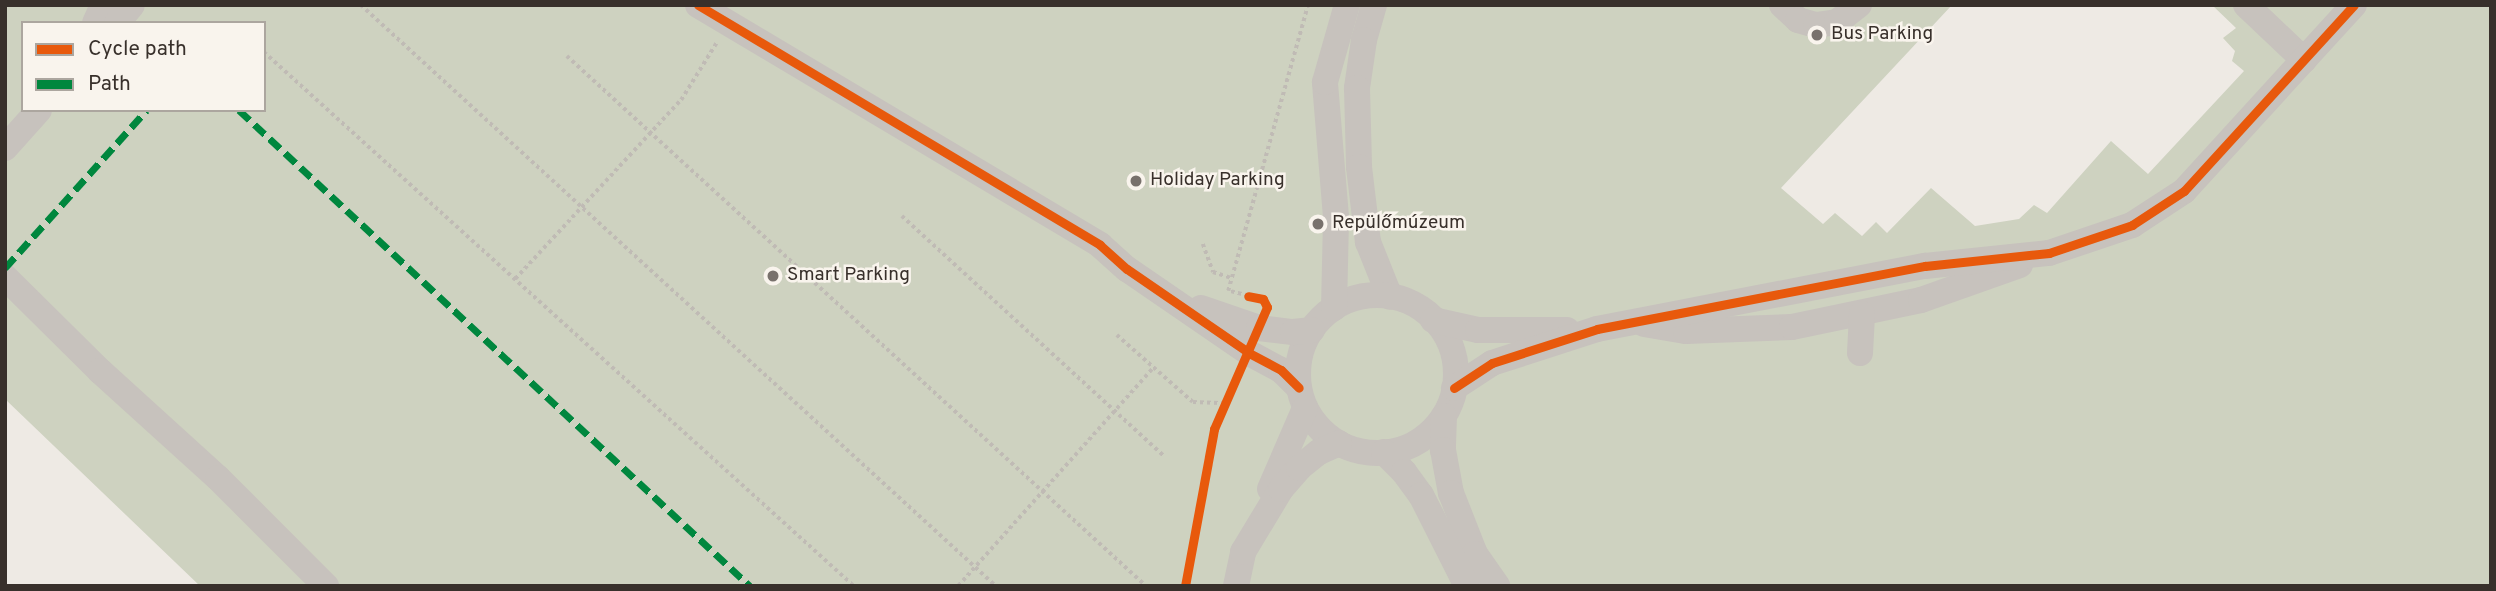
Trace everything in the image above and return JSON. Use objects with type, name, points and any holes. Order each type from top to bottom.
[{"type":"street","points":[[96,21],[103,5]]},
{"type":"street","points":[[119,21],[132,5]]},
{"type":"street","points":[[698,5],[1100,245],[1128,269],[1249,353],[1281,370],[1320,428],[1339,443],[1361,451],[1384,452],[1418,441],[1444,416]]},
{"type":"street","points":[[1334,308],[1336,217],[1325,82],[1347,5]]},
{"type":"street","points":[[1374,5],[1364,40],[1357,88],[1359,167],[1368,242],[1390,296]]},
{"type":"street","points":[[1782,5],[1798,20],[1816,25],[1838,22],[1859,5]]},
{"type":"street","points":[[2246,5],[2304,60]]},
{"type":"street","points":[[1454,388],[1492,363],[1609,326],[1686,331],[1742,331],[1792,327],[1862,314],[1921,300],[2132,225],[2184,191],[2354,5]]},
{"type":"street","points":[[5,148],[37,112]]},
{"type":"street","points":[[1433,320],[1478,331],[1518,333],[1609,326],[1925,266],[2049,253]]},
{"type":"street","points":[[5,277],[100,371],[218,478],[326,586]]},
{"type":"street","points":[[1263,514],[1302,398],[1300,358],[1311,330],[1334,308],[1367,296],[1390,296],[1413,304],[1433,320],[1450,344],[1455,366],[1454,388],[1444,416],[1443,450],[1451,493],[1475,554],[1497,586]]},
{"type":"street","points":[[1176,300],[1259,328],[1293,332],[1311,330]]},
{"type":"street","points":[[1860,353],[1862,314]]},
{"type":"street","points":[[1236,586],[1242,552],[1263,514],[1298,468],[1319,452],[1339,443]]},
{"type":"street","points":[[1384,452],[1422,495],[1467,586]]},
{"type":"path","points":[[361,5],[996,586]]},
{"type":"path","points":[[1252,296],[1228,291],[1308,5]]},
{"type":"path","points":[[515,279],[681,100],[729,23]]},
{"type":"path","points":[[266,54],[854,586]]},
{"type":"path","points":[[567,56],[1144,585]]},
{"type":"path","points":[[902,216],[1163,454]]},
{"type":"path","points":[[1203,244],[1213,272],[1231,278]]},
{"type":"path","points":[[1117,335],[1193,402],[1224,408],[1231,393]]},
{"type":"path","points":[[958,586],[1154,368]]},
{"type":"green space","points":[[5,5],[1952,5],[1781,188],[1823,224],[1835,213],[1862,236],[1876,222],[1887,233],[1931,188],[1975,226],[2019,219],[2034,205],[2047,213],[2111,141],[2148,174],[2244,71],[2232,61],[2235,51],[2223,38],[2236,28],[2212,5],[2491,5],[2491,586],[200,586],[5,399]]},
{"type":"marked path","points":[[5,268],[145,112]]},
{"type":"marked path","points":[[241,112],[750,586]]},
{"type":"cycle path","points":[[698,5],[1100,245],[1127,269],[1249,353],[1281,370],[1299,388]]},
{"type":"cycle path","points":[[1454,388],[1492,363],[1597,329],[1925,266],[2049,253],[2132,225],[2184,191],[2354,5]]},
{"type":"cycle path","points":[[1185,586],[1214,429],[1267,307],[1263,299],[1248,296]]},
{"type":"place","name":"Bus Parking","points":[[1817,35]]},
{"type":"place","name":"Holiday Parking","points":[[1136,181]]},
{"type":"place","name":"Repülőmúzeum","points":[[1318,224]]},
{"type":"place","name":"Smart Parking","points":[[773,276]]}]
